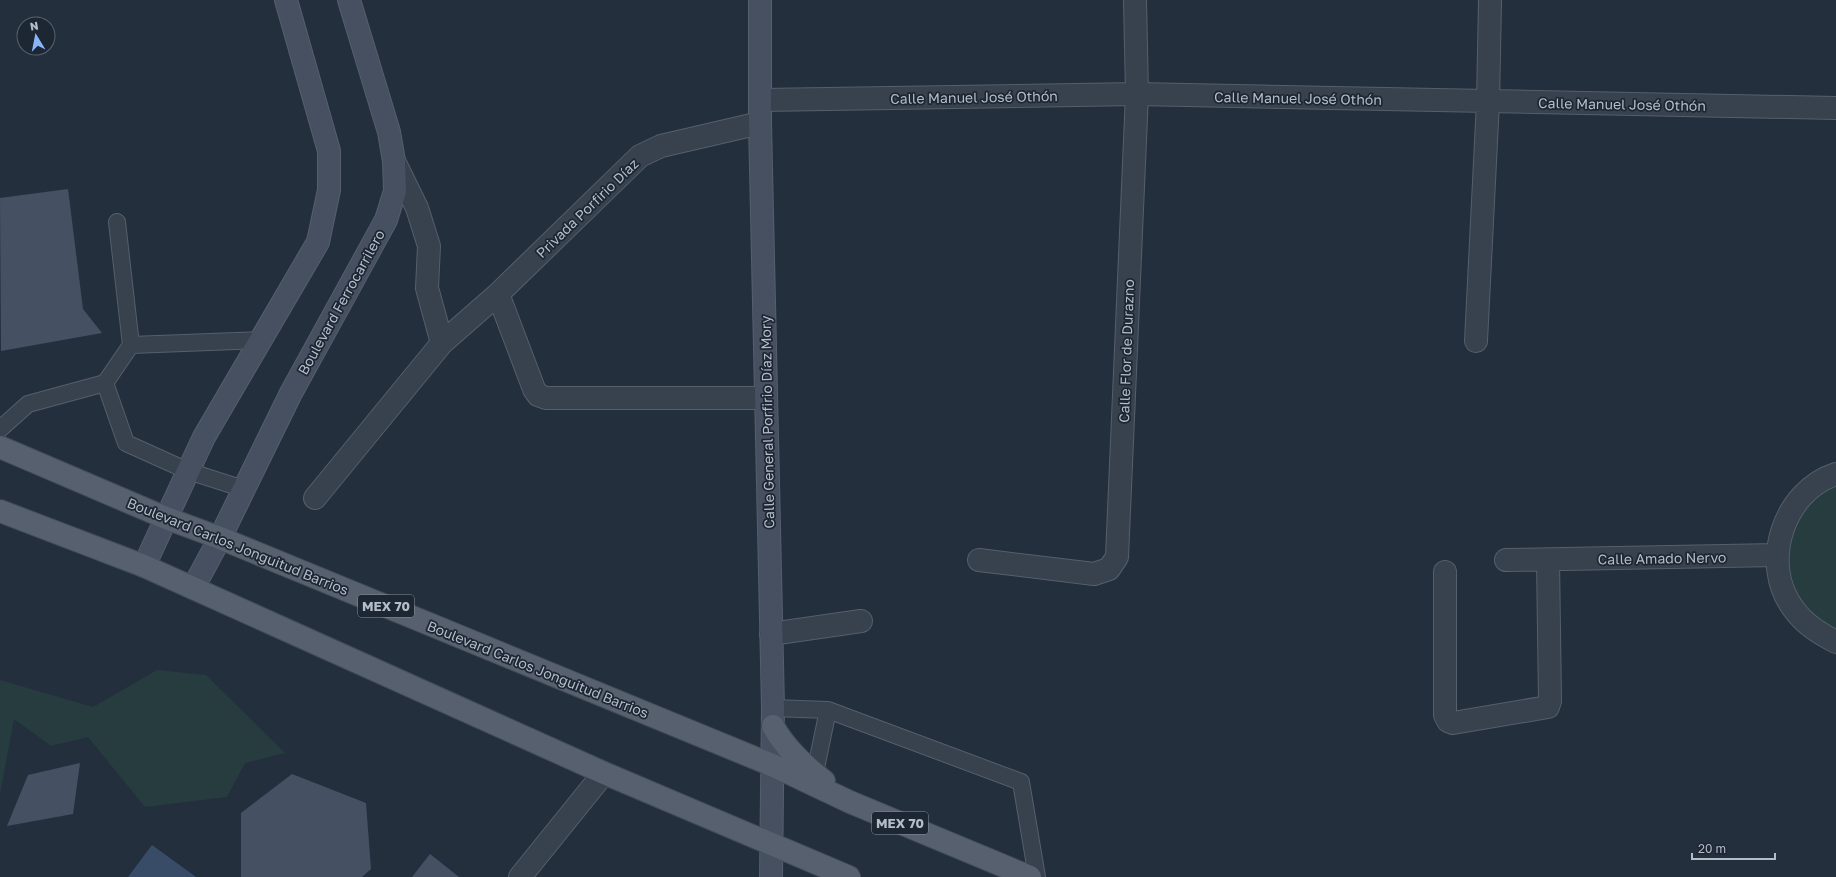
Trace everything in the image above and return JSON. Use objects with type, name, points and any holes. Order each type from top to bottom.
[{"type":"main road","name":"Boulevard Carlos Jonguitud Barrios","points":[[0,447],[166,518],[220,538],[772,765],[850,802],[1030,877]]},
{"type":"main road","points":[[0,511],[144,566],[604,773],[849,877]]},
{"type":"main road","points":[[773,717],[780,739],[789,751],[850,802]]},
{"type":"street","points":[[144,566],[204,438],[318,242],[329,190],[329,151],[286,0]]},
{"type":"street","name":"Boulevard Ferrocarrilero","points":[[193,588],[220,538],[291,393],[386,220],[395,191],[394,161],[389,132],[349,0]]},
{"type":"street","name":"Calle General Porfirio Díaz Mory","points":[[760,0],[760,123],[773,717],[771,877]]},
{"type":"street","name":"Calle Flor de Durazno","points":[[979,560],[1094,574],[1109,569],[1117,556],[1137,94],[1135,0]]},
{"type":"street","points":[[1476,341],[1488,102],[1490,0]]},
{"type":"street","name":"Calle Manuel José Othón","points":[[760,100],[1137,94],[1836,108]]},
{"type":"street","name":"Privada Porfirio Díaz","points":[[315,498],[442,343],[498,294],[640,156],[661,146],[760,123]]},
{"type":"street","points":[[394,161],[417,208],[429,246],[427,288],[442,343]]},
{"type":"street","points":[[498,294],[534,389],[538,395],[546,398],[766,398]]},
{"type":"street","points":[[1836,474],[1812,487],[1796,503],[1782,528],[1777,556],[1780,583],[1792,608],[1812,628],[1836,642]]},
{"type":"street","name":"Calle Amado Nervo","points":[[1506,560],[1777,556]]},
{"type":"street","points":[[1445,572],[1445,715],[1448,721],[1453,723],[1548,707],[1550,702],[1548,560]]},
{"type":"street","points":[[771,634],[861,621]]},
{"type":"street","points":[[520,877],[604,773]]},
{"type":"lane","points":[[0,429],[28,404],[105,384],[131,345],[117,222]]},
{"type":"lane","points":[[131,345],[262,340]]},
{"type":"lane","points":[[105,384],[126,443],[188,471],[244,489]]},
{"type":"lane","points":[[815,773],[828,710]]},
{"type":"lane","points":[[773,717],[828,710],[1021,782],[1037,877]]},
{"type":"green space","points":[[1836,475],[1836,643],[1791,609],[1781,527]]},
{"type":"green space","points":[[157,670],[206,675],[285,753],[245,763],[227,797],[145,807],[88,737],[51,746],[14,719],[0,794],[0,680],[93,707]]},
{"type":"water","points":[[152,845],[196,877],[128,877]]},
{"type":"building","points":[[68,189],[83,309],[102,333],[1,351],[0,198]]},
{"type":"building","points":[[80,763],[73,814],[7,826],[28,775]]},
{"type":"building","points":[[292,774],[366,803],[371,869],[362,877],[241,877],[241,813]]},
{"type":"building","points":[[430,854],[459,877],[412,877]]}]
